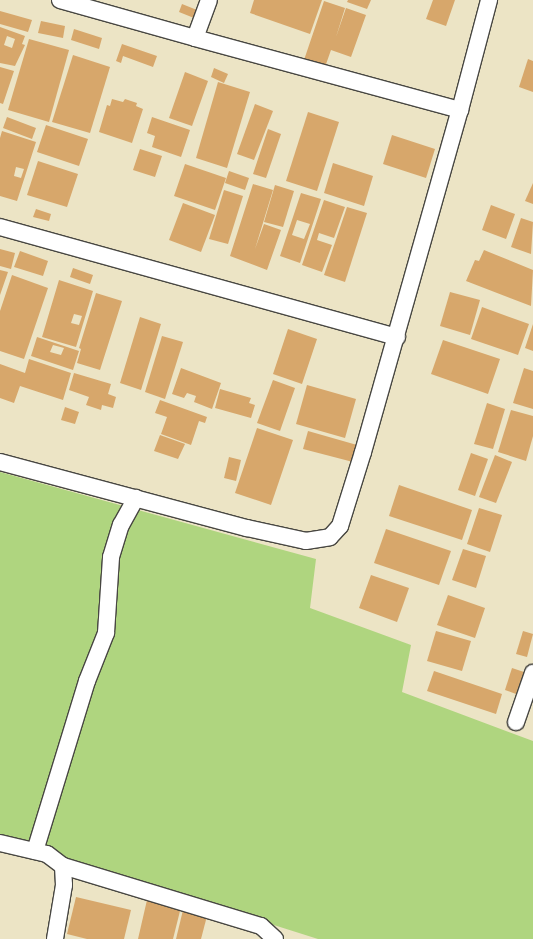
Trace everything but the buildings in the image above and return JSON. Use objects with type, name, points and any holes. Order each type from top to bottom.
[{"type":"street","points":[[60,0],[460,110]]},
{"type":"street","points":[[195,38],[209,0]]},
{"type":"street","points":[[0,462],[306,541],[330,536],[340,526],[397,337],[489,0]]},
{"type":"street","points":[[0,227],[397,337]]},
{"type":"street","points":[[35,851],[87,681],[106,633],[111,557],[121,525],[136,498]]},
{"type":"street","points":[[516,722],[533,673]]},
{"type":"street","points":[[0,843],[47,854],[63,866],[261,926],[275,939]]},
{"type":"street","points":[[55,939],[64,885],[63,866]]},
{"type":"green space","points":[[0,472],[316,559],[310,608],[411,645],[402,692],[533,741],[533,939],[318,939],[0,839]]}]
